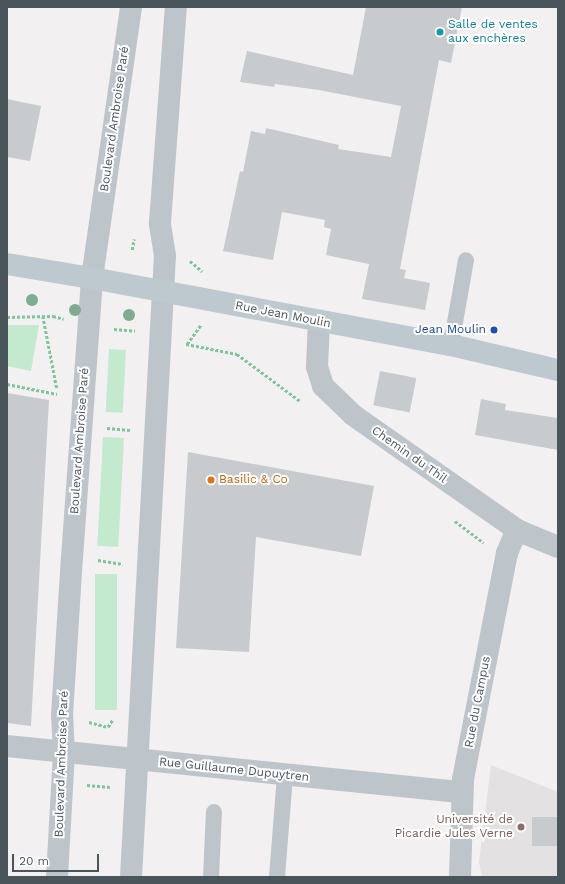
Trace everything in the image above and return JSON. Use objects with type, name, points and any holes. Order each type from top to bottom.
[{"type":"main road","name":"Rue Jean Moulin","points":[[7,264],[163,291],[450,346],[558,370]]},
{"type":"street","name":"Boulevard Ambroise Paré","points":[[57,877],[64,752],[62,716],[92,278],[131,7]]},
{"type":"street","points":[[130,877],[165,256],[160,223],[176,7]]},
{"type":"street","name":"Chemin du Thil","points":[[319,321],[318,367],[323,386],[352,415],[516,530],[558,546]]},
{"type":"street","name":"Rue du Campus","points":[[460,877],[462,792],[507,554],[516,530]]},
{"type":"street","name":"Rue Guillaume Dupuytren","points":[[7,746],[137,761],[462,792]]},
{"type":"lane","points":[[450,346],[466,260]]},
{"type":"lane","points":[[277,877],[285,775]]},
{"type":"lane","points":[[211,877],[214,812]]},
{"type":"path","points":[[186,351],[187,344],[202,324],[209,276],[188,259]]},
{"type":"path","points":[[43,316],[58,401]]},
{"type":"path","points":[[7,317],[53,316],[89,326],[135,332],[237,354],[305,404]]},
{"type":"path","points":[[7,384],[57,394]]},
{"type":"path","points":[[81,425],[132,431],[131,438]]},
{"type":"path","points":[[449,517],[481,541],[507,554]]},
{"type":"path","points":[[122,572],[123,556]]},
{"type":"path","points":[[96,560],[122,564]]},
{"type":"path","points":[[83,717],[93,725],[108,727],[114,717]]},
{"type":"shaded area","name":"Université de Picardie Jules Verne","points":[[491,765],[558,792],[558,877],[482,877],[479,862]]},
{"type":"green space","points":[[7,325],[39,325],[31,371],[7,366]]},
{"type":"green space","points":[[109,349],[126,350],[123,413],[106,412]]},
{"type":"green space","points":[[103,437],[124,438],[118,547],[97,546]]},
{"type":"green space","points":[[95,574],[117,574],[117,710],[95,710]]},
{"type":"building","points":[[366,7],[462,7],[451,63],[439,60],[400,269],[406,270],[404,278],[430,283],[425,310],[362,299],[369,264],[326,255],[331,229],[324,227],[325,220],[282,212],[273,260],[223,251],[240,171],[243,172],[251,131],[265,134],[266,128],[339,145],[338,149],[391,157],[401,106],[319,90],[275,84],[274,87],[240,82],[247,51],[353,75]]},
{"type":"building","points":[[7,99],[41,106],[30,161],[7,157]]},
{"type":"building","points":[[380,371],[416,378],[410,412],[373,405]]},
{"type":"building","points":[[7,393],[49,400],[31,726],[7,723]]},
{"type":"building","points":[[481,399],[506,404],[505,410],[558,418],[558,450],[475,435]]},
{"type":"building","points":[[188,452],[374,486],[361,556],[256,537],[249,652],[176,648]]},
{"type":"building","points":[[532,817],[558,817],[558,846],[532,846]]},
{"type":"place","name":"Salle de ventes aux enchères","points":[[440,32]]},
{"type":"place","name":"Jean Moulin","points":[[494,330]]},
{"type":"place","name":"Basilic & Co","points":[[211,480]]},
{"type":"place","name":"Université de Picardie Jules Verne","points":[[521,827]]}]
